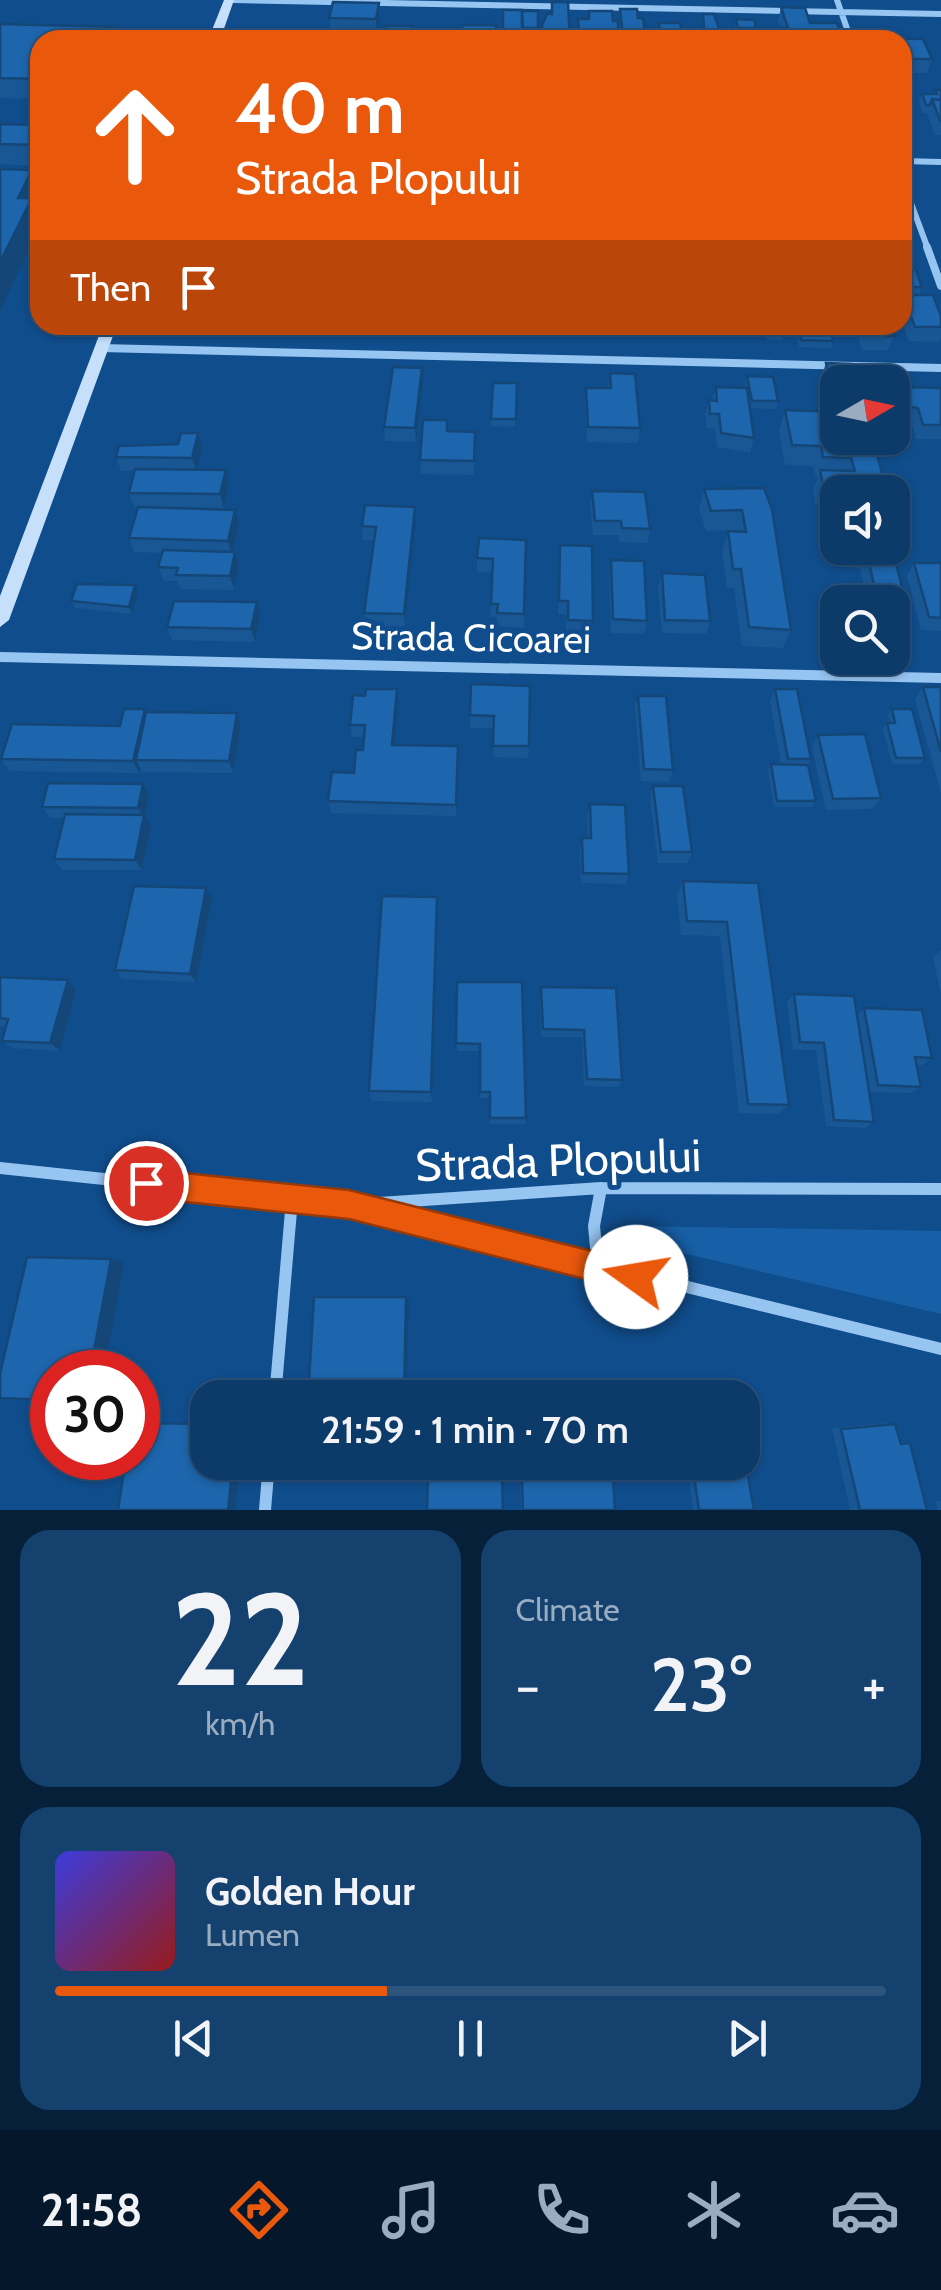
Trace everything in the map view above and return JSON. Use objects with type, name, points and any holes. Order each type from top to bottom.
[{"type":"main road","points":[[218,30],[231,0]]},
{"type":"main road","points":[[0,620],[107,335]]},
{"type":"street","points":[[231,0],[941,14]]},
{"type":"street","points":[[837,0],[847,30]]},
{"type":"street","points":[[912,161],[941,162]]},
{"type":"street","points":[[912,206],[941,286]]},
{"type":"street","points":[[102,348],[941,368]]},
{"type":"street","name":"Strada Cicoarei","points":[[0,657],[941,678]]},
{"type":"street","name":"Strada Plopului","points":[[0,1168],[349,1205],[601,1188],[941,1189]]},
{"type":"street","points":[[598,1268],[594,1226],[601,1188]]},
{"type":"street","points":[[277,1380],[292,1199]]},
{"type":"street","points":[[349,1205],[941,1349]]},
{"type":"street","points":[[265,1510],[268,1480]]},
{"type":"shaded area","points":[[632,1226],[941,1231],[941,1314],[632,1241]]},
{"type":"building","points":[[333,2],[379,3],[376,19],[329,18]]},
{"type":"building","points":[[552,2],[568,2],[569,30],[542,30],[547,14],[552,14]]},
{"type":"building","points":[[781,7],[805,8],[810,23],[837,23],[840,30],[781,28],[788,28]]},
{"type":"building","points":[[620,9],[637,9],[645,30],[622,30]]},
{"type":"building","points":[[503,10],[522,10],[522,30],[503,30]]},
{"type":"building","points":[[522,11],[538,11],[538,28],[523,28]]},
{"type":"building","points":[[589,11],[612,11],[618,30],[579,30],[578,19],[589,19]]},
{"type":"building","points":[[703,14],[714,14],[720,30],[704,30]]},
{"type":"building","points":[[736,19],[754,20],[756,28],[738,28]]},
{"type":"building","points":[[659,23],[680,23],[681,30],[660,30]]},
{"type":"building","points":[[0,24],[118,27],[30,30],[30,79],[0,78]]},
{"type":"building","points":[[462,25],[496,25],[496,30],[462,30]]},
{"type":"building","points":[[385,26],[412,26],[412,30],[384,30]]},
{"type":"building","points":[[912,39],[923,39],[932,59],[912,59]]},
{"type":"building","points":[[935,90],[941,90],[941,100],[932,99],[926,105],[922,94],[937,94]]},
{"type":"building","points":[[932,99],[941,100],[941,121],[940,121]]},
{"type":"building","points":[[0,124],[30,125],[30,145],[0,144]]},
{"type":"building","points":[[0,169],[30,170],[18,198],[30,198],[30,202],[0,262]]},
{"type":"building","points":[[912,266],[915,268],[922,287],[912,287]]},
{"type":"building","points":[[912,295],[933,295],[941,327],[915,327]]},
{"type":"building","points":[[800,335],[832,335],[833,341],[801,340]]},
{"type":"building","points":[[393,367],[422,368],[415,428],[384,427]]},
{"type":"building","points":[[610,373],[635,374],[640,428],[588,427],[586,388],[611,388]]},
{"type":"building","points":[[747,376],[773,377],[778,401],[752,401]]},
{"type":"building","points":[[493,383],[517,383],[516,419],[491,419]]},
{"type":"building","points":[[716,387],[747,388],[754,438],[721,433],[719,414],[710,414],[709,400],[717,401]]},
{"type":"building","points":[[910,387],[941,388],[941,425],[923,425],[918,408],[911,407]]},
{"type":"building","points":[[785,410],[820,411],[820,446],[792,445]]},
{"type":"building","points":[[423,420],[447,420],[447,431],[475,432],[474,461],[420,460]]},
{"type":"building","points":[[181,433],[198,433],[192,458],[116,457],[119,446],[178,444]]},
{"type":"building","points":[[877,455],[883,475],[821,475],[820,470],[855,471],[851,458],[823,457]]},
{"type":"building","points":[[135,469],[226,470],[220,494],[129,493]]},
{"type":"building","points":[[764,488],[772,509],[791,630],[749,627],[741,569],[733,569],[728,531],[746,532],[742,510],[711,511],[704,489]]},
{"type":"building","points":[[592,491],[645,492],[650,529],[622,528],[621,521],[595,521]]},
{"type":"building","points":[[365,505],[415,507],[404,614],[364,613],[376,527],[362,526]]},
{"type":"building","points":[[138,507],[235,510],[228,541],[129,538]]},
{"type":"building","points":[[479,538],[526,540],[524,614],[497,613],[498,604],[491,604],[493,559],[477,558]]},
{"type":"building","points":[[560,545],[592,546],[593,621],[568,620],[568,601],[559,601]]},
{"type":"building","points":[[163,550],[235,552],[230,576],[176,575],[178,568],[158,567]]},
{"type":"building","points":[[611,560],[644,561],[647,621],[613,619]]},
{"type":"building","points":[[914,563],[941,563],[941,618],[929,617]]},
{"type":"building","points":[[870,565],[896,565],[902,585],[874,585]]},
{"type":"building","points":[[662,573],[705,575],[710,621],[665,620]]},
{"type":"building","points":[[77,584],[135,585],[129,607],[71,601]]},
{"type":"building","points":[[174,601],[257,602],[251,629],[167,627]]},
{"type":"building","points":[[471,684],[530,686],[529,746],[493,746],[494,716],[470,715]]},
{"type":"building","points":[[923,687],[941,687],[941,752]]},
{"type":"building","points":[[366,689],[397,689],[392,745],[458,746],[456,805],[328,801],[332,772],[354,773],[356,750],[363,750],[365,725],[350,725],[353,695],[365,696]]},
{"type":"building","points":[[775,689],[797,689],[811,759],[788,759]]},
{"type":"building","points":[[638,696],[666,696],[673,770],[644,769]]},
{"type":"building","points":[[124,709],[145,709],[133,761],[1,759],[12,724],[120,726]]},
{"type":"building","points":[[892,709],[912,709],[925,758],[896,758],[887,723],[895,723]]},
{"type":"building","points":[[146,712],[237,713],[229,761],[136,760]]},
{"type":"building","points":[[865,734],[881,798],[833,799],[818,735]]},
{"type":"building","points":[[771,764],[808,765],[816,801],[777,801]]},
{"type":"building","points":[[48,783],[143,784],[138,808],[42,807]]},
{"type":"building","points":[[653,786],[683,786],[692,852],[661,852]]},
{"type":"building","points":[[590,804],[625,805],[629,874],[583,873],[582,838],[591,838]]},
{"type":"building","points":[[65,814],[144,815],[135,860],[54,859]]},
{"type":"building","points":[[683,881],[758,883],[789,1105],[748,1104],[727,922],[687,921]]},
{"type":"building","points":[[134,886],[206,888],[190,974],[115,970]]},
{"type":"building","points":[[382,896],[437,897],[431,1092],[369,1091]]},
{"type":"building","points":[[0,977],[68,980],[50,1043],[2,1041],[8,1019],[0,1018]]},
{"type":"building","points":[[457,982],[522,982],[526,1118],[490,1118],[490,1092],[480,1092],[480,1044],[456,1043]]},
{"type":"building","points":[[541,987],[616,988],[622,1080],[587,1079],[584,1030],[543,1029]]},
{"type":"building","points":[[794,994],[854,996],[874,1122],[834,1120],[824,1043],[800,1042]]},
{"type":"building","points":[[864,1008],[922,1010],[932,1058],[915,1057],[921,1087],[878,1085]]},
{"type":"building","points":[[27,1257],[111,1259],[94,1350],[30,1350],[30,1399],[0,1398],[0,1374]]},
{"type":"building","points":[[314,1297],[406,1297],[404,1380],[309,1380]]},
{"type":"building","points":[[160,1423],[190,1424],[190,1480],[231,1480],[228,1510],[118,1510],[123,1480],[160,1480]]},
{"type":"building","points":[[895,1424],[901,1444],[910,1443],[927,1510],[860,1510],[841,1429]]},
{"type":"building","points":[[502,1480],[503,1510],[427,1510],[428,1481]]},
{"type":"building","points":[[522,1480],[613,1480],[615,1510],[523,1510]]},
{"type":"building","points":[[694,1480],[749,1480],[754,1510],[699,1510]]},
{"type":"route","points":[[146,1183],[349,1205],[636,1277]]}]
